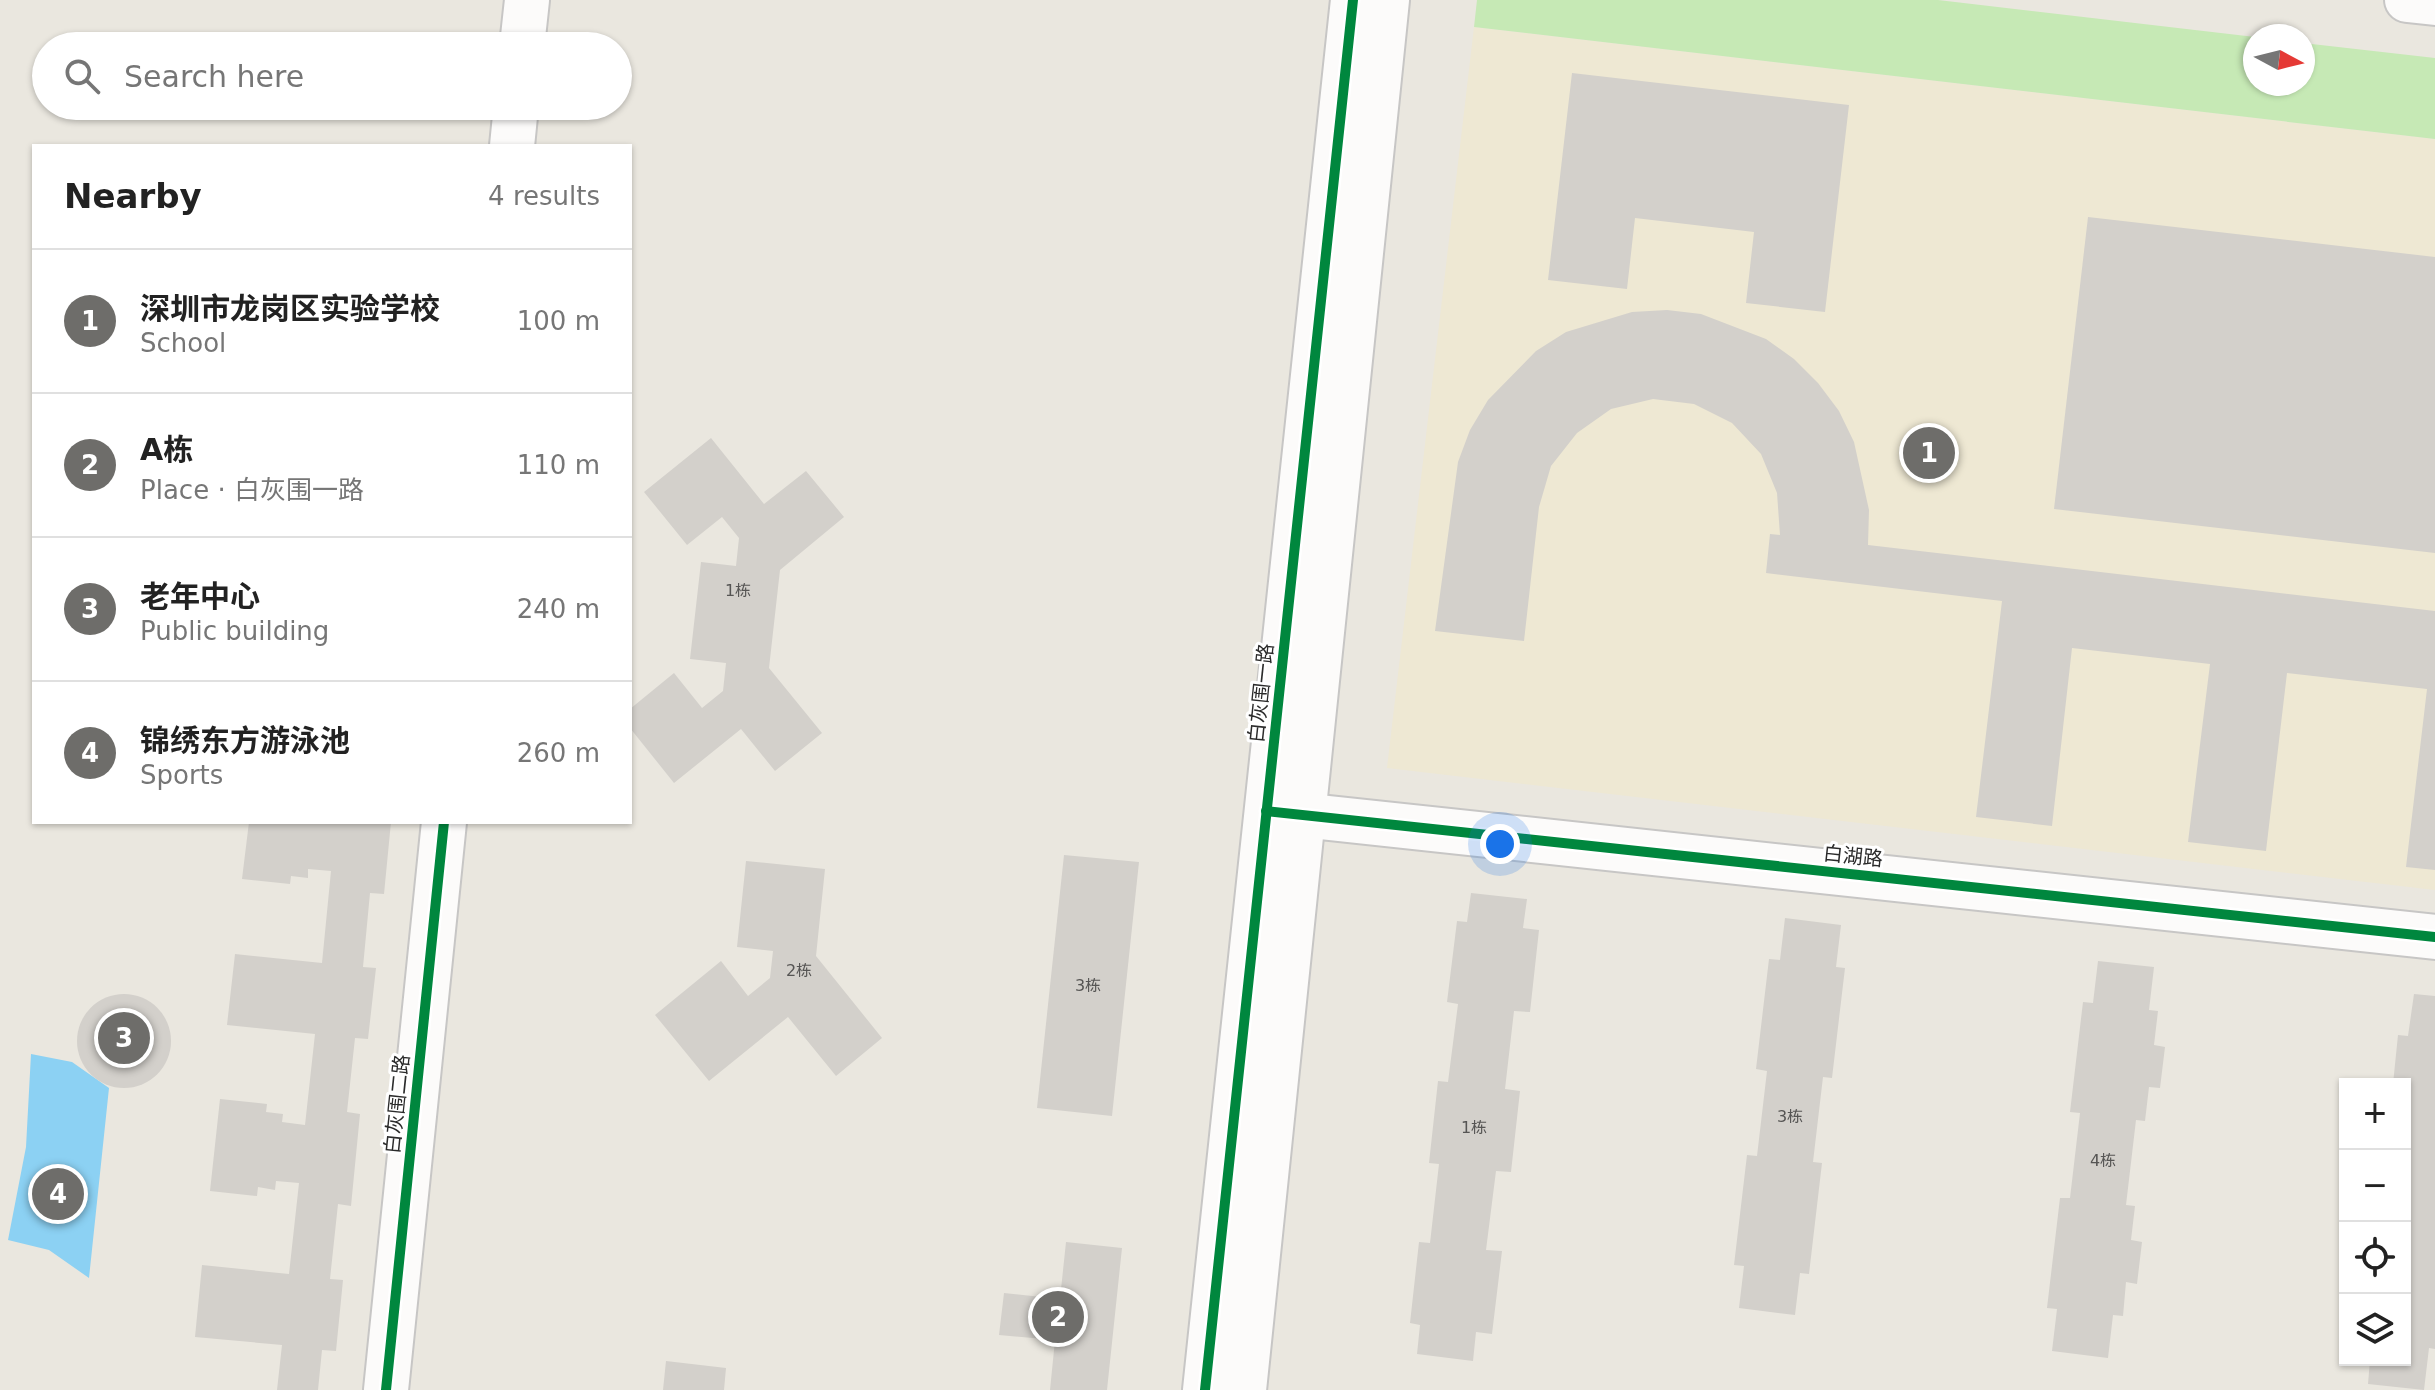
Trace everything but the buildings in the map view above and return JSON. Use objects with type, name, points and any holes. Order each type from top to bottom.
[{"type":"street","points":[[524,32],[527,0]]},
{"type":"street","name":"白灰围一路","points":[[1244,1390],[1285,813],[1353,0]]},
{"type":"street","name":"白灰围一路","points":[[1205,1390],[1285,813],[1387,0]]},
{"type":"street","points":[[2407,0],[2435,3]]},
{"type":"street","points":[[512,144],[515,120]]},
{"type":"street","name":"白湖路","points":[[1285,813],[2435,937]]},
{"type":"street","name":"白灰围二路","points":[[386,1390],[444,824]]},
{"type":"shaded area","points":[[1474,27],[2435,139],[2435,890],[1387,768]]},
{"type":"green space","points":[[1477,0],[1938,0],[2243,36],[2243,96],[2315,96],[2315,44],[2435,58],[2435,139],[1474,27]]},
{"type":"water","points":[[31,1054],[72,1062],[109,1088],[89,1278],[49,1250],[8,1240],[26,1147]]},
{"type":"cycle path","points":[[1205,1390],[1353,0]]},
{"type":"cycle path","points":[[1266,811],[2435,937]]},
{"type":"cycle path","points":[[386,1390],[444,824]]},
{"type":"place","name":"深圳市龙岗区实验学校","points":[[1929,453]]},
{"type":"place","name":"老年中心","points":[[124,1038]]},
{"type":"place","name":"锦绣东方游泳池","points":[[58,1194]]},
{"type":"place","name":"A栋","points":[[1058,1317]]}]
